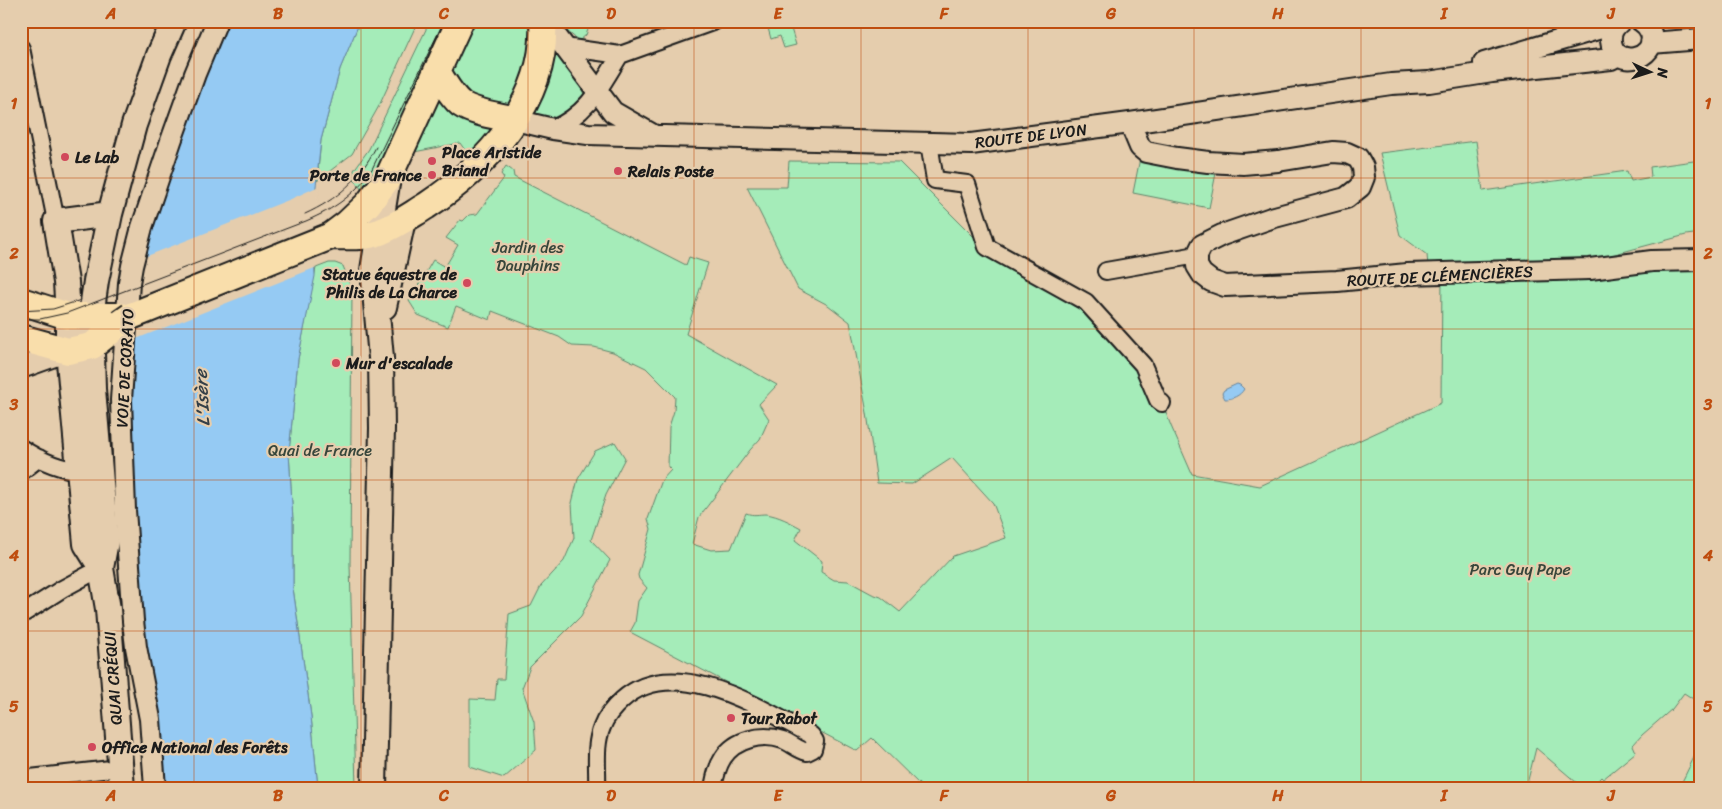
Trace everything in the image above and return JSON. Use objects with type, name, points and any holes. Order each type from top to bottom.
[{"type":"main road","points":[[80,316],[96,281],[110,214],[134,125],[159,55],[174,21]]},
{"type":"main road","points":[[21,338],[80,348],[124,318],[342,232],[368,204],[388,178],[460,21]]},
{"type":"main road","points":[[342,232],[363,236],[380,232],[404,220],[449,191],[484,159],[516,120],[532,87],[542,52],[544,21]]},
{"type":"main road","points":[[437,72],[461,104],[470,109],[516,120]]},
{"type":"main road","points":[[374,788],[382,428],[380,325],[373,270],[388,178]]},
{"type":"main road","points":[[80,316],[66,282],[54,214],[110,214]]},
{"type":"main road","points":[[380,325],[404,220]]},
{"type":"main road","points":[[21,301],[80,316],[124,318]]},
{"type":"main road","name":"QUAI CRÉQUI","points":[[80,316],[80,348],[93,389],[87,478],[106,541],[101,568],[108,609],[121,778]]},
{"type":"street","name":"VOIE DE CORATO","points":[[155,788],[150,720],[133,621],[122,438],[122,371],[129,283],[140,237],[182,107],[217,21]]},
{"type":"street","points":[[544,21],[613,112],[655,136]]},
{"type":"street","points":[[564,47],[620,55],[715,21]]},
{"type":"street","points":[[1620,22],[1611,33],[1611,39],[1614,51],[1625,59],[1638,58],[1649,49],[1651,42],[1649,29],[1641,21]]},
{"type":"street","points":[[1404,83],[1426,72],[1491,62],[1620,22]]},
{"type":"street","points":[[1651,42],[1701,39]]},
{"type":"street","points":[[21,48],[54,214]]},
{"type":"street","points":[[553,129],[570,122],[590,102],[620,55]]},
{"type":"street","points":[[1404,83],[1429,82],[1492,72],[1611,59],[1618,55]]},
{"type":"street","name":"ROUTE DE LYON","points":[[655,136],[971,144],[1404,83]]},
{"type":"street","points":[[516,120],[553,129],[588,134],[655,136]]},
{"type":"street","points":[[1106,271],[1197,255],[1202,245],[1222,235],[1271,218],[1346,198],[1360,187],[1364,178],[1363,168],[1358,158],[1347,153],[1333,152],[1278,161],[1243,164],[1208,162],[1146,152],[1140,147],[1130,123]]},
{"type":"street","points":[[929,143],[935,180],[967,184],[987,247],[1086,302],[1143,365],[1158,400],[1162,403]]},
{"type":"street","name":"ROUTE DE CLÉMENCIÈRES","points":[[1197,255],[1197,266],[1202,274],[1211,281],[1224,286],[1338,281],[1407,274],[1590,269],[1652,261],[1701,260]]},
{"type":"street","points":[[21,368],[80,348]]},
{"type":"street","points":[[21,448],[39,458],[87,478]]},
{"type":"street","points":[[21,472],[39,458]]},
{"type":"street","points":[[21,615],[62,589],[101,568]]},
{"type":"street","points":[[597,788],[597,747],[602,728],[612,709],[628,694],[643,686],[669,681],[688,682],[713,688],[742,698],[812,735],[815,741],[813,749],[807,752],[783,740],[752,737],[735,746],[723,756],[716,771],[713,788]]},
{"type":"street","points":[[21,779],[121,778]]},
{"type":"green space","points":[[360,21],[418,21],[379,106],[352,154],[317,181],[321,140],[340,69]]},
{"type":"green space","points":[[430,21],[451,21],[370,188],[361,189],[354,178],[354,170],[369,149]]},
{"type":"green space","points":[[470,21],[530,21],[526,67],[518,89],[506,107],[469,99],[453,78],[451,63]]},
{"type":"green space","points":[[560,21],[589,21],[590,24],[586,35],[579,41],[567,31]]},
{"type":"green space","points":[[789,22],[796,45],[784,48],[780,36],[771,39],[768,28]]},
{"type":"green space","points":[[558,56],[585,96],[574,111],[553,120],[535,116],[546,87],[554,57]]},
{"type":"green space","points":[[438,90],[497,123],[469,156],[460,143],[409,153]]},
{"type":"green space","points":[[1476,141],[1483,191],[1627,171],[1631,181],[1651,177],[1650,167],[1701,160],[1701,233],[1686,235],[1600,258],[1428,266],[1427,255],[1400,235],[1380,153]]},
{"type":"green space","points":[[1140,158],[1216,173],[1209,208],[1133,193]]},
{"type":"green space","name":"Parc Guy Pape","points":[[789,161],[899,162],[994,257],[1131,341],[1151,374],[1192,474],[1260,486],[1441,403],[1442,273],[1701,260],[1701,704],[1684,693],[1672,709],[1633,745],[1636,752],[1603,779],[1601,777],[1590,788],[1583,788],[1536,748],[1526,788],[923,788],[872,738],[857,751],[630,632],[635,623],[638,601],[647,588],[638,575],[651,529],[648,519],[662,480],[671,470],[668,467],[669,427],[674,411],[675,397],[646,368],[613,352],[594,347],[572,346],[559,337],[492,311],[490,320],[456,306],[448,327],[418,315],[409,301],[433,260],[445,267],[458,245],[446,238],[460,220],[463,221],[469,215],[477,214],[504,178],[501,174],[506,166],[513,171],[514,177],[686,265],[689,257],[708,263],[686,334],[777,385],[759,404],[769,419],[760,439],[699,517],[692,544],[711,550],[731,549],[746,513],[775,516],[801,528],[795,540],[822,561],[821,572],[834,580],[848,581],[881,597],[900,612],[953,556],[1006,538],[993,503],[952,458],[912,484],[877,483],[867,413],[850,322],[828,305],[798,289],[747,187],[787,187]]},
{"type":"green space","name":"Quai de France","points":[[329,263],[343,266],[352,289],[350,564],[356,788],[318,788],[311,716],[293,588],[293,521],[289,452],[298,359],[316,268]]},
{"type":"green space","points":[[615,442],[625,458],[606,495],[591,540],[610,560],[581,616],[530,667],[522,688],[534,722],[536,750],[504,778],[470,767],[470,699],[495,700],[497,679],[504,679],[509,614],[531,606],[541,586],[564,561],[574,538],[572,503],[578,479],[595,451]]},
{"type":"green space","points":[[1701,743],[1701,788],[1679,788]]},
{"type":"water","name":"L'Isère","points":[[223,21],[360,21],[340,69],[321,140],[313,214],[315,276],[298,359],[289,452],[293,521],[293,588],[311,716],[318,788],[161,788],[140,638],[125,387],[137,271]]},
{"type":"water","points":[[1237,384],[1244,389],[1236,397],[1225,399],[1222,393],[1224,390]]},
{"type":"pier","points":[[319,186],[316,214],[317,267],[131,341],[137,260]]},
{"type":"tram line","points":[[21,319],[40,319],[67,313],[306,221],[335,206],[351,194],[372,169],[444,21]]},
{"type":"tram line","points":[[305,214],[328,202],[355,179],[376,147]]},
{"type":"tram line","points":[[21,311],[53,309],[81,300]]},
{"type":"place","name":"Le Lab","points":[[65,157]]},
{"type":"place","name":"Place Aristide Briand","points":[[432,161]]},
{"type":"place","name":"Relais Poste","points":[[618,171]]},
{"type":"place","name":"Porte de France","points":[[432,175]]},
{"type":"place","name":"Statue équestre de Philis de La Charce","points":[[467,283]]},
{"type":"place","name":"Mur d'escalade","points":[[336,363]]},
{"type":"place","name":"Tour Rabot","points":[[731,718]]},
{"type":"place","name":"Office National des Forêts","points":[[92,747]]},
{"type":"park label","name":"Jardin des Dauphins","points":[[528,256]]}]
